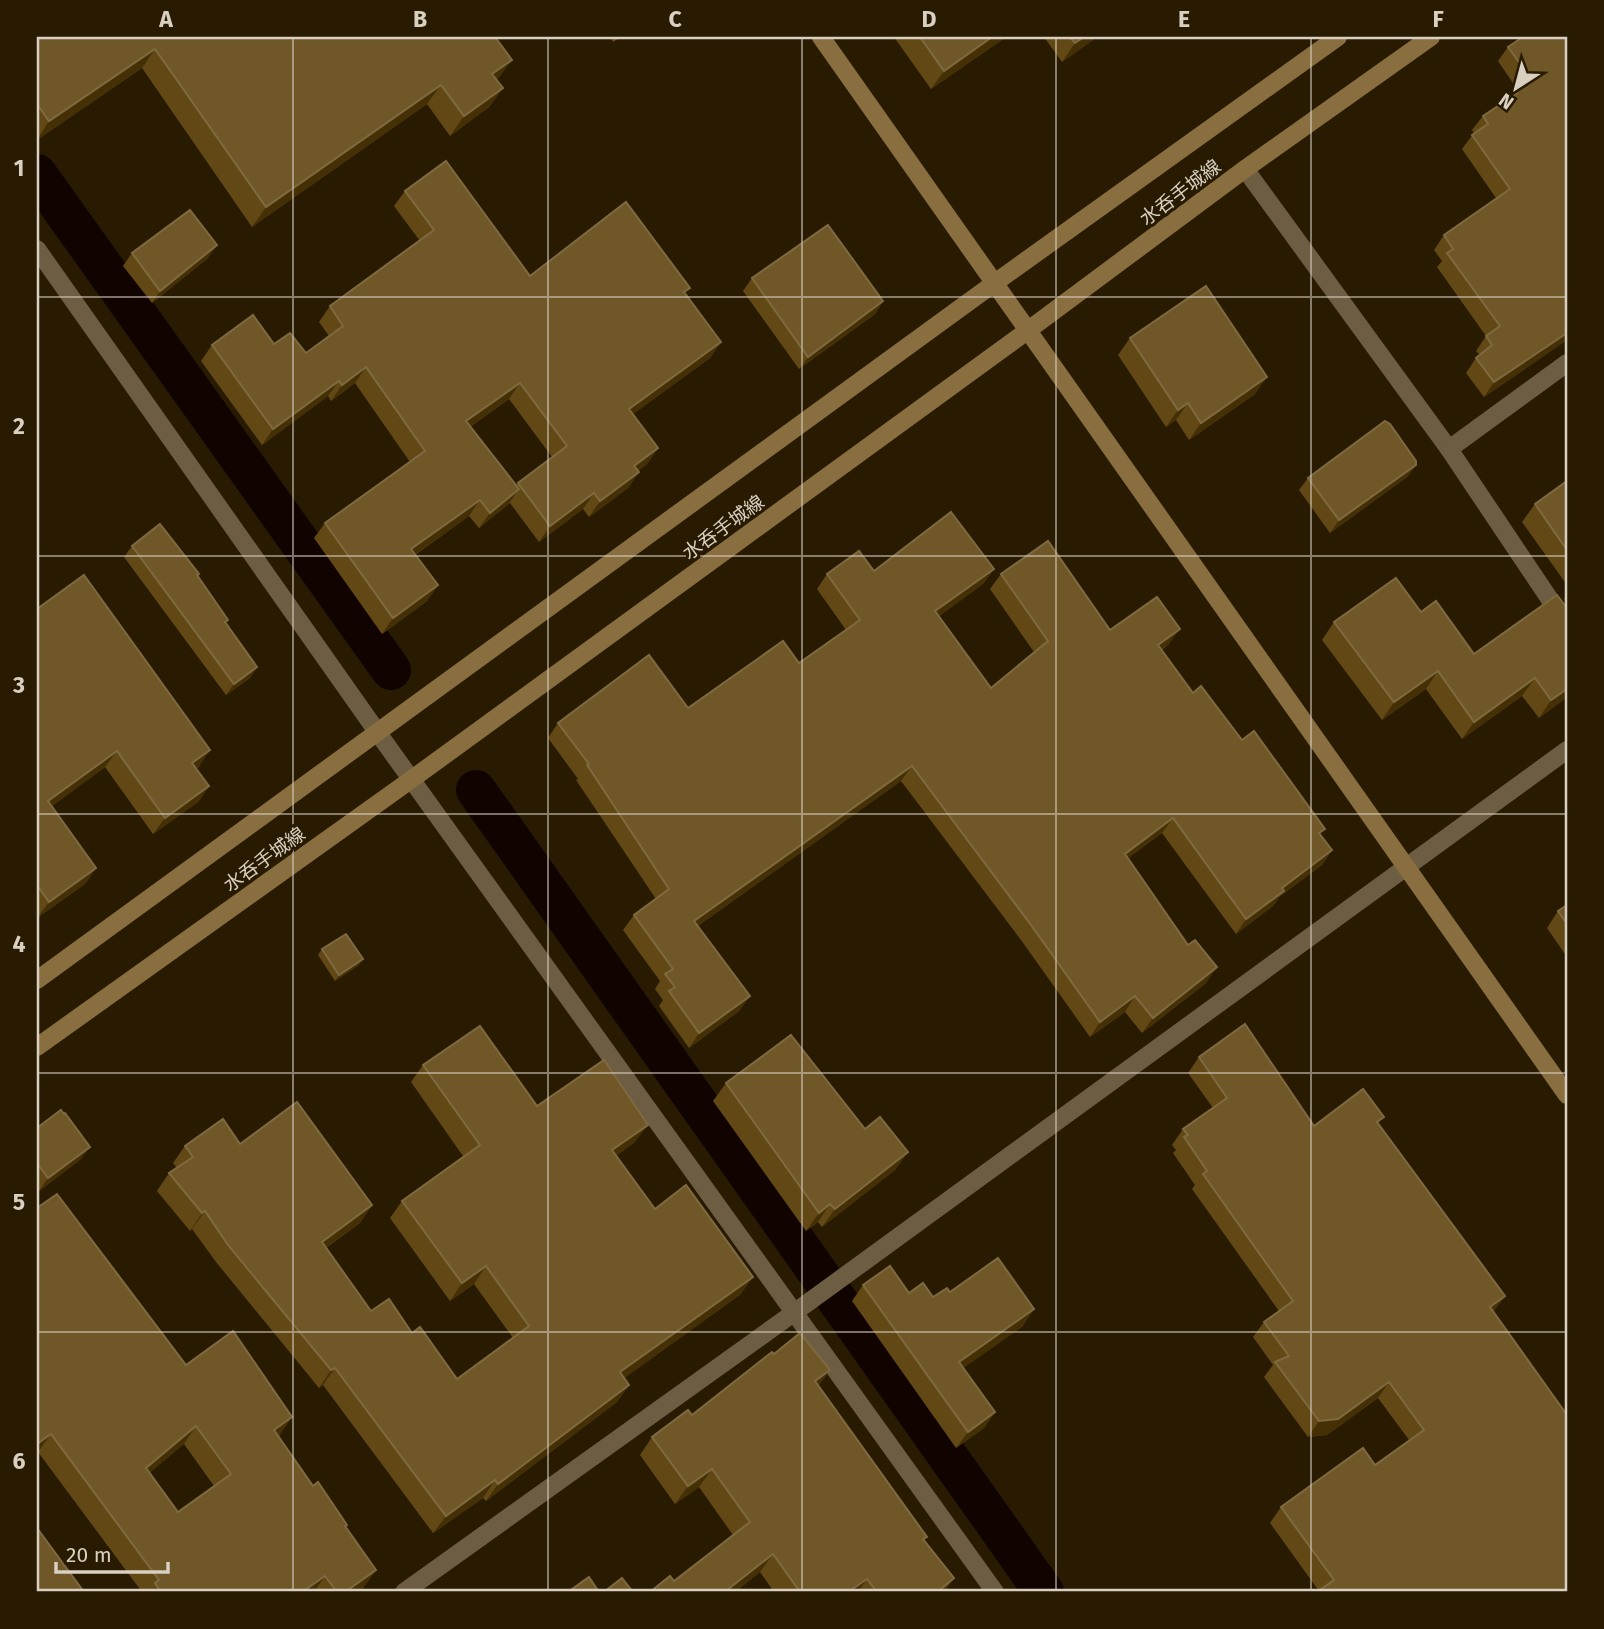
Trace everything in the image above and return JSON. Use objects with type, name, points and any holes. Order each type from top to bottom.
[{"type":"main road","points":[[821,37],[1567,1095]]},
{"type":"main road","name":"水呑手城線","points":[[37,980],[996,282],[1338,37]]},
{"type":"main road","name":"水呑手城線","points":[[37,1047],[412,779],[1431,37]]},
{"type":"street","points":[[1245,170],[1449,449],[1567,625]]},
{"type":"street","points":[[37,249],[378,733],[995,1592]]},
{"type":"street","points":[[1449,449],[1567,363]]},
{"type":"street","points":[[404,1592],[1567,750]]},
{"type":"building","points":[[37,37],[495,37],[512,60],[492,74],[503,88],[464,116],[441,85],[266,207],[155,49],[49,121],[37,104]]},
{"type":"building","points":[[920,37],[992,37],[944,71]]},
{"type":"building","points":[[1070,37],[1084,37],[1075,43]]},
{"type":"building","points":[[1523,37],[1567,37],[1567,333],[1494,382],[1476,358],[1492,345],[1486,336],[1500,326],[1447,253],[1453,249],[1444,235],[1510,189],[1472,135],[1488,124],[1483,116],[1517,93],[1515,90],[1531,79],[1508,47]]},
{"type":"building","points":[[446,161],[530,276],[626,202],[690,288],[684,292],[721,342],[629,409],[658,448],[634,466],[639,472],[600,501],[594,493],[550,526],[518,483],[567,446],[520,383],[466,421],[519,489],[490,513],[480,500],[411,549],[438,585],[393,618],[325,523],[425,451],[366,367],[342,385],[339,381],[273,429],[212,345],[253,315],[274,344],[290,333],[306,353],[343,326],[330,306],[434,230],[405,191]]},
{"type":"building","points":[[190,210],[217,245],[160,291],[132,253]]},
{"type":"building","points":[[828,225],[883,301],[808,357],[752,278]]},
{"type":"building","points":[[1206,286],[1267,377],[1201,423],[1188,403],[1178,410],[1130,338]]},
{"type":"building","points":[[1385,421],[1390,424],[1416,461],[1416,465],[1339,520],[1308,478]]},
{"type":"building","points":[[1567,481],[1567,550],[1535,504]]},
{"type":"building","points":[[951,512],[994,569],[935,611],[991,688],[1048,641],[1001,574],[1048,541],[1110,630],[1157,597],[1180,629],[1158,645],[1193,693],[1201,686],[1242,740],[1254,731],[1325,829],[1319,833],[1332,850],[1246,919],[1173,818],[1125,854],[1188,945],[1195,940],[1217,967],[1153,1018],[1135,996],[1100,1022],[912,766],[694,921],[750,996],[699,1033],[669,991],[675,987],[665,974],[673,969],[634,915],[669,889],[587,765],[589,764],[558,723],[649,655],[688,708],[783,641],[799,663],[860,620],[827,574],[859,551],[874,571]]},
{"type":"building","points":[[160,524],[199,574],[197,575],[228,620],[225,622],[257,667],[234,684],[132,546]]},
{"type":"building","points":[[84,575],[210,750],[192,763],[209,786],[165,818],[117,751],[48,801],[96,868],[49,902],[37,885],[37,609]]},
{"type":"building","points":[[1396,578],[1421,612],[1436,601],[1474,654],[1557,595],[1567,608],[1567,689],[1551,700],[1535,678],[1474,722],[1438,671],[1394,702],[1334,622]]},
{"type":"building","points":[[1567,905],[1567,924],[1558,911]]},
{"type":"building","points":[[346,934],[363,959],[339,975],[322,949]]},
{"type":"building","points":[[1245,1024],[1314,1126],[1363,1089],[1384,1117],[1377,1122],[1505,1296],[1490,1307],[1567,1415],[1567,1592],[1317,1592],[1334,1580],[1281,1507],[1363,1448],[1375,1465],[1424,1430],[1389,1382],[1338,1419],[1319,1421],[1275,1362],[1289,1356],[1264,1322],[1293,1301],[1203,1174],[1207,1171],[1184,1137],[1188,1135],[1183,1129],[1227,1098],[1199,1057]]},
{"type":"building","points":[[480,1026],[537,1106],[604,1060],[648,1125],[612,1150],[655,1209],[686,1185],[753,1277],[620,1372],[629,1385],[498,1484],[495,1480],[446,1516],[335,1368],[331,1370],[228,1245],[205,1211],[202,1213],[169,1173],[193,1157],[185,1146],[223,1119],[240,1144],[297,1102],[372,1205],[322,1242],[371,1311],[389,1299],[412,1333],[420,1327],[457,1379],[529,1326],[486,1266],[462,1283],[402,1201],[480,1145],[423,1065]]},
{"type":"building","points":[[791,1035],[865,1129],[880,1117],[908,1152],[835,1209],[830,1204],[819,1213],[726,1083]]},
{"type":"building","points":[[61,1110],[90,1147],[48,1178],[37,1163],[37,1128]]},
{"type":"building","points":[[57,1194],[186,1365],[233,1331],[292,1417],[274,1430],[313,1486],[318,1482],[376,1570],[345,1592],[337,1592],[325,1576],[302,1592],[161,1592],[155,1583],[159,1580],[51,1434],[37,1444],[37,1208]],"holes":[[[196,1426],[231,1474],[178,1512],[146,1468]]]},
{"type":"building","points":[[998,1258],[1034,1309],[959,1362],[995,1412],[968,1432],[863,1285],[890,1266],[909,1293],[923,1283],[933,1297],[947,1288],[950,1292]]},
{"type":"building","points":[[800,1333],[830,1370],[815,1381],[927,1537],[923,1539],[954,1578],[941,1589],[944,1592],[877,1592],[867,1579],[848,1592],[800,1592],[773,1554],[727,1590],[729,1592],[650,1592],[670,1576],[674,1581],[750,1522],[712,1469],[688,1486],[652,1437],[688,1410],[692,1415]]},
{"type":"building","points":[[37,1528],[84,1592],[37,1592]]},
{"type":"building","points":[[589,1577],[599,1592],[568,1592]]},
{"type":"building","points":[[622,1578],[633,1592],[604,1592]]},
{"type":"waterway","points":[[37,174],[391,670]]},
{"type":"waterway","points":[[476,790],[1044,1592]]}]
